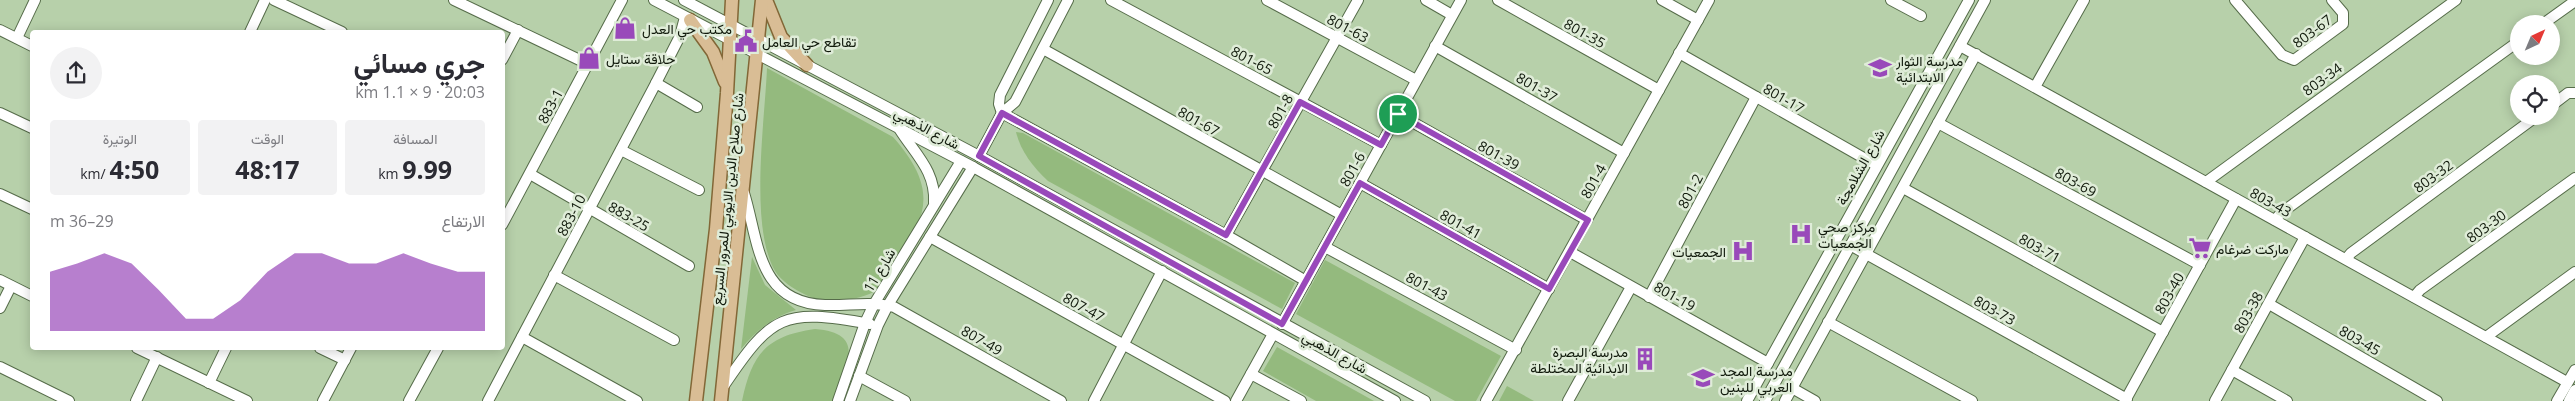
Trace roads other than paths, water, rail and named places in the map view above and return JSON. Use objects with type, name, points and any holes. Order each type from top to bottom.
[{"type":"main road","name":"شارع صلاح الدين الايوبي للمرور السريع","points":[[696,401],[716,229],[732,0]]},
{"type":"main road","name":"شارع صلاح الدين الايوبي للمرور السريع","points":[[721,401],[762,0]]},
{"type":"main road","points":[[766,0],[781,37],[807,65]]},
{"type":"main road","points":[[687,18],[713,52],[727,93]]},
{"type":"street","points":[[17,38],[35,0]]},
{"type":"street","points":[[251,30],[265,0]]},
{"type":"street","points":[[274,0],[338,30]]},
{"type":"street","points":[[454,0],[588,64]]},
{"type":"street","name":"883-1","points":[[505,220],[622,0]]},
{"type":"street","name":"شارع الذهبي","points":[[654,0],[757,56],[973,167],[1396,401]]},
{"type":"street","name":"شارع الذهبي","points":[[684,0],[979,156],[1425,401]]},
{"type":"street","points":[[1048,0],[1000,95],[999,104],[1002,113],[1226,235],[1306,281]]},
{"type":"street","points":[[979,156],[1002,113],[1015,102],[1068,0]]},
{"type":"street","name":"801-65","points":[[1111,0],[1381,145]]},
{"type":"street","name":"801-63","points":[[1267,0],[1416,80]]},
{"type":"street","name":"801-8","points":[[1226,235],[1358,0]]},
{"type":"street","points":[[1426,0],[1452,15]]},
{"type":"street","name":"801-6","points":[[1282,324],[1460,0]]},
{"type":"street","name":"801-35","points":[[1498,0],[1659,90]]},
{"type":"street","points":[[1662,0],[1698,20]]},
{"type":"street","name":"801-4","points":[[1486,401],[1709,0]]},
{"type":"street","points":[[1891,0],[1921,16]]},
{"type":"street","name":"شارع الشلامجة","points":[[1747,401],[1969,0]]},
{"type":"street","points":[[1765,401],[1986,0]]},
{"type":"street","points":[[2035,87],[2084,0]]},
{"type":"street","name":"803-67","points":[[2235,0],[2282,55],[2294,60],[2344,24],[2343,13],[2332,0]]},
{"type":"street","name":"803-34","points":[[2206,182],[2456,0]]},
{"type":"street","points":[[2556,15],[2575,1]]},
{"type":"street","name":"883-10","points":[[489,401],[656,83],[687,18]]},
{"type":"street","points":[[0,30],[30,45]]},
{"type":"street","points":[[505,54],[518,30]]},
{"type":"street","name":"801-37","points":[[1435,46],[1624,153]]},
{"type":"street","name":"803-43","points":[[1960,46],[2568,382]]},
{"type":"street","points":[[2275,220],[2281,213],[2510,48]]},
{"type":"street","name":"801-67","points":[[1043,49],[1261,172],[1342,215]]},
{"type":"street","name":"801-17","points":[[1679,53],[1876,166]]},
{"type":"street","points":[[1785,401],[1976,54]]},
{"type":"street","points":[[656,83],[696,107]]},
{"type":"street","points":[[2560,99],[2568,93],[2575,93]]},
{"type":"street","name":"801-2","points":[[1649,297],[1756,97]]},
{"type":"street","points":[[0,113],[30,127]]},
{"type":"street","name":"801-39","points":[[1398,114],[1588,220]]},
{"type":"street","name":"803-69","points":[[1938,123],[2200,265]]},
{"type":"street","name":"803-32","points":[[2346,259],[2351,253],[2525,125]]},
{"type":"street","points":[[898,127],[928,170],[935,194],[934,205]]},
{"type":"street","points":[[621,150],[699,190]]},
{"type":"street","name":"شارع 11","points":[[838,401],[865,323],[874,304],[961,161]]},
{"type":"street","name":"شارع 11","points":[[850,401],[878,325],[973,167]]},
{"type":"street","name":"883-25","points":[[530,174],[689,266]]},
{"type":"street","name":"803-30","points":[[2414,297],[2420,290],[2575,178]]},
{"type":"street","name":"801-41","points":[[1360,183],[1549,289]]},
{"type":"street","name":"803-71","points":[[1903,188],[2163,332]]},
{"type":"street","name":"807-49","points":[[743,192],[762,265],[782,289],[796,298],[812,304],[874,304],[902,310],[1061,401]]},
{"type":"street","points":[[0,194],[30,209]]},
{"type":"street","name":"803-40","points":[[2126,400],[2236,199]]},
{"type":"street","name":"807-47","points":[[930,237],[1225,401]]},
{"type":"street","name":"803-38","points":[[2215,401],[2305,237]]},
{"type":"street","name":"803-73","points":[[1850,245],[2126,400]]},
{"type":"street","name":"801-43","points":[[1325,247],[1516,350]]},
{"type":"street","name":"801-19","points":[[1570,252],[1768,363]]},
{"type":"street","points":[[1094,401],[1125,345],[1162,271]]},
{"type":"street","points":[[2486,337],[2575,272]]},
{"type":"street","points":[[554,275],[674,340]]},
{"type":"street","points":[[0,280],[30,295]]},
{"type":"street","points":[[0,308],[11,286]]},
{"type":"street","points":[[1568,401],[1631,287]]},
{"type":"street","name":"803-45","points":[[2269,304],[2438,401]]},
{"type":"street","points":[[723,387],[755,342],[780,323],[800,317],[818,315],[878,325]]},
{"type":"street","points":[[1828,322],[1972,401]]},
{"type":"street","points":[[1236,401],[1273,334]]},
{"type":"street","points":[[522,336],[637,401]]},
{"type":"street","points":[[142,350],[247,401]]},
{"type":"street","points":[[209,383],[225,350]]},
{"type":"street","points":[[324,350],[345,360]]},
{"type":"street","points":[[324,401],[351,350]]},
{"type":"street","points":[[409,401],[437,350]]},
{"type":"street","points":[[136,401],[157,357]]},
{"type":"street","points":[[0,367],[69,401]]},
{"type":"street","points":[[2232,370],[2287,401]]},
{"type":"street","points":[[2557,401],[2575,370]]},
{"type":"street","points":[[1251,374],[1300,401]]},
{"type":"street","points":[[859,376],[905,401]]},
{"type":"street","points":[[1792,388],[1815,401]]},
{"type":"street","points":[[2569,401],[2575,390]]},
{"type":"place","name":"مكتب حي العدل","points":[[625,28]]},
{"type":"place","name":"تقاطع حي العامل","points":[[746,41]]},
{"type":"place","name":"حلاقة ستايل","points":[[589,58]]},
{"type":"place","name":"مدرسة الثوار الابتدائية","points":[[1880,68]]},
{"type":"place","name":"مركز صحي الجمعيات","points":[[1801,234]]},
{"type":"place","name":"ماركت ضرغام","points":[[2200,248]]},
{"type":"place","name":"الجمعيات","points":[[1743,251]]},
{"type":"place","name":"مدرسة البصرة الابدائية المختلطة","points":[[1645,359]]},
{"type":"place","name":"مدرسة المجد العربي للبنين","points":[[1703,378]]}]
